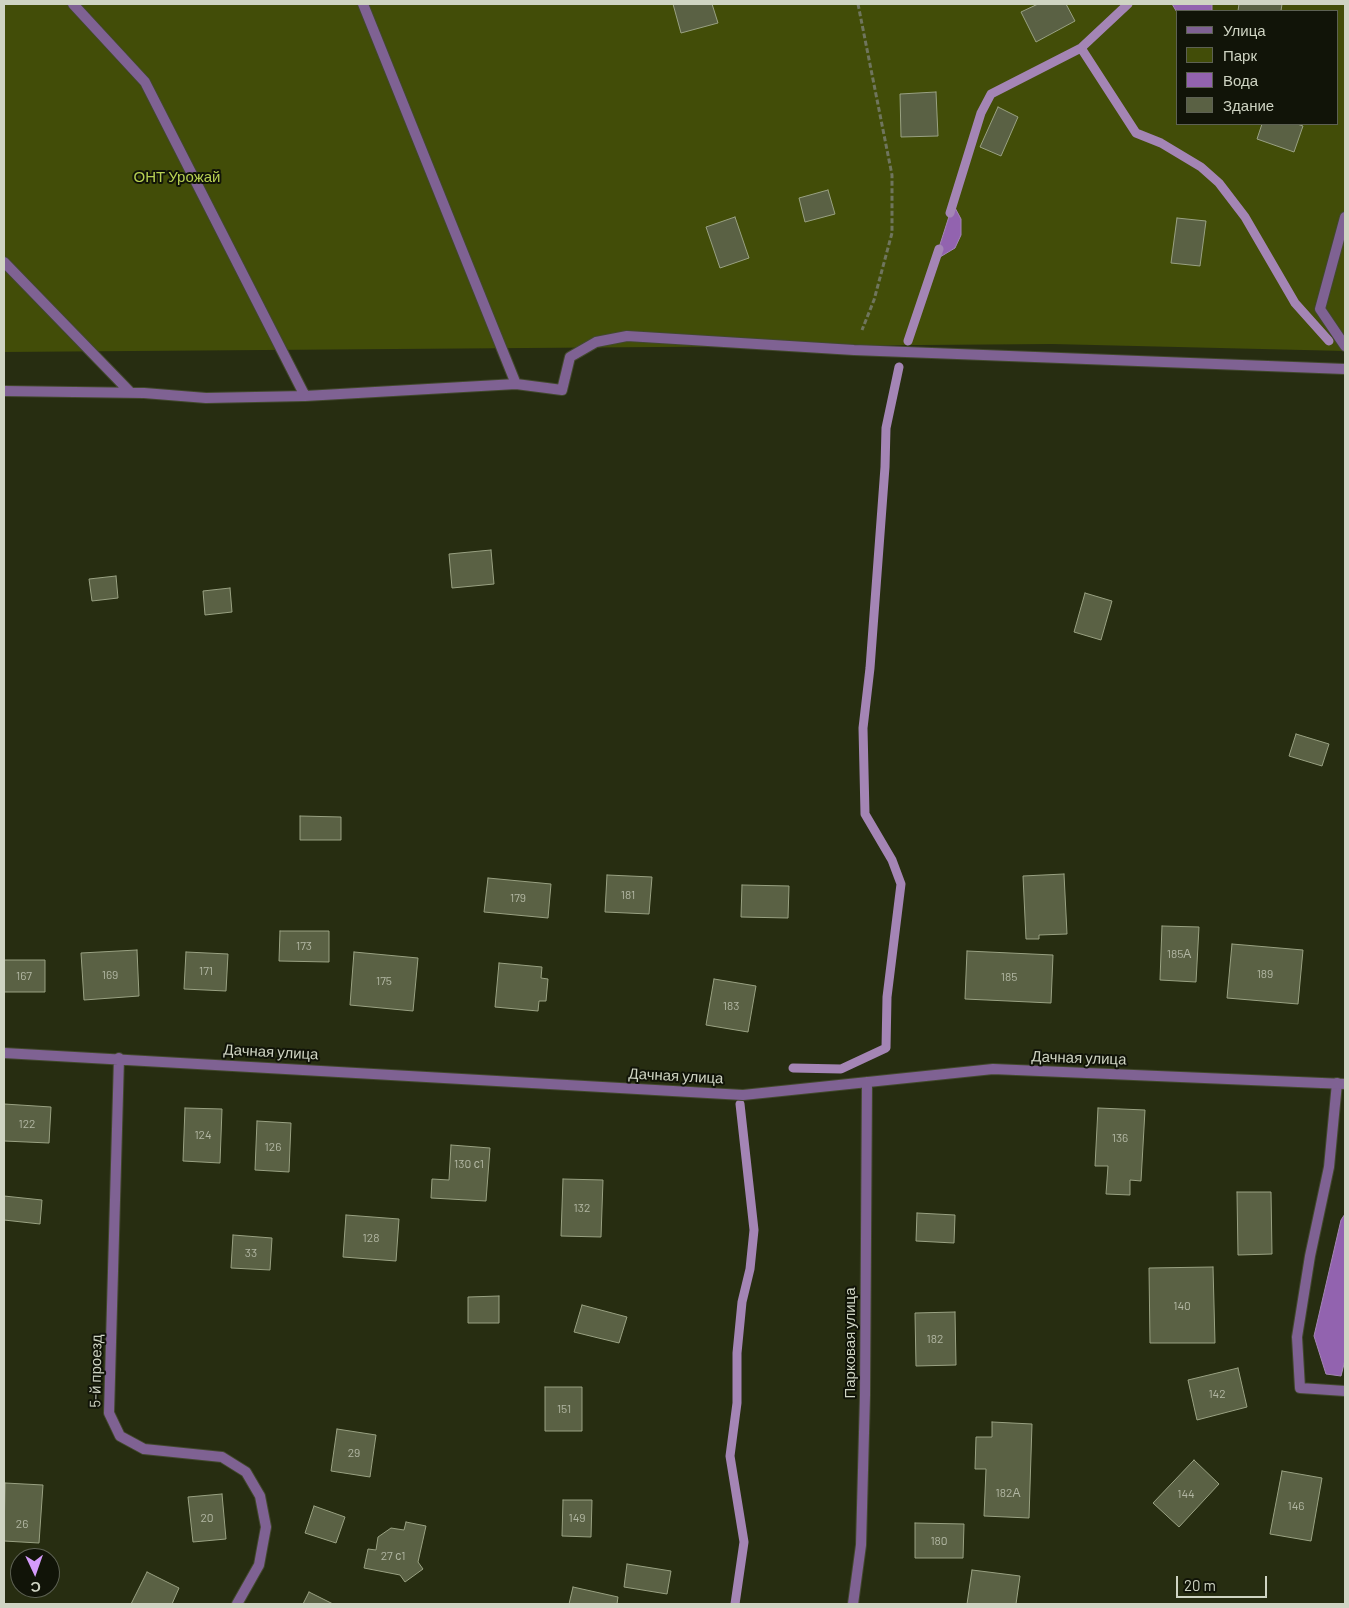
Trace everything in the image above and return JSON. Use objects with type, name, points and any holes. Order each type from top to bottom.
[{"type":"street","points":[[73,4],[145,82],[305,396]]},
{"type":"street","points":[[362,4],[516,384]]},
{"type":"street","points":[[1345,217],[1320,309],[1345,346]]},
{"type":"street","points":[[4,262],[131,393]]},
{"type":"street","points":[[4,391],[131,393],[206,398],[305,396],[516,384],[562,390],[570,358],[596,342],[627,336],[854,350],[1345,369]]},
{"type":"street","name":"Дачная улица","points":[[4,1053],[119,1058],[743,1095],[993,1069],[1341,1083]]},
{"type":"street","name":"5-й проезд","points":[[119,1058],[109,1413],[120,1436],[144,1449],[222,1457],[246,1472],[260,1496],[266,1527],[259,1565],[237,1604]]},
{"type":"street","name":"Парковая улица","points":[[853,1604],[861,1545],[865,1395],[867,1082]]},
{"type":"street","points":[[1341,1083],[1329,1167],[1310,1256],[1297,1337],[1300,1388],[1345,1391]]},
{"type":"path","points":[[854,350],[874,300],[892,233],[892,175],[858,4]]},
{"type":"green space","name":"ОНТ Урожай","points":[[4,4],[1345,4],[1345,351],[1052,344],[4,352]]},
{"type":"water","points":[[1172,4],[1212,4],[1212,10],[1176,11]]},
{"type":"water","points":[[953,204],[961,219],[961,235],[955,248],[935,260]]},
{"type":"water","points":[[1345,1214],[1345,1360],[1341,1376],[1326,1374],[1314,1336],[1341,1220]]},
{"type":"building","points":[[673,4],[712,4],[718,23],[681,33]]},
{"type":"building","points":[[1038,4],[1066,4],[1075,21],[1036,42],[1021,12]]},
{"type":"building","points":[[1239,4],[1282,4],[1281,10],[1238,10]]},
{"type":"building","points":[[936,92],[938,136],[901,137],[900,94]]},
{"type":"building","points":[[998,107],[1018,117],[1001,156],[980,147]]},
{"type":"building","points":[[1262,125],[1303,126],[1294,152],[1257,139]]},
{"type":"building","points":[[828,190],[835,214],[805,222],[799,198]]},
{"type":"building","points":[[735,217],[749,258],[720,268],[706,227]]},
{"type":"building","points":[[1177,218],[1206,221],[1200,266],[1171,263]]},
{"type":"building","points":[[491,550],[494,584],[452,588],[449,554]]},
{"type":"building","points":[[116,576],[118,598],[92,601],[89,579]]},
{"type":"building","points":[[230,588],[232,612],[205,615],[203,591]]},
{"type":"building","points":[[1085,593],[1112,601],[1101,640],[1074,632]]},
{"type":"building","points":[[1296,734],[1329,744],[1322,766],[1289,756]]},
{"type":"building","points":[[300,816],[341,817],[341,840],[300,840]]},
{"type":"building","points":[[1064,874],[1067,934],[1039,935],[1039,939],[1026,939],[1023,876]]},
{"type":"building","points":[[607,875],[652,877],[649,914],[605,912]]},
{"type":"building","points":[[488,878],[551,884],[548,918],[484,912]]},
{"type":"building","points":[[742,885],[789,886],[788,918],[741,917]]},
{"type":"building","points":[[1162,926],[1199,927],[1196,982],[1160,980]]},
{"type":"building","points":[[280,931],[329,931],[329,962],[279,961]]},
{"type":"building","points":[[1232,944],[1303,950],[1298,1004],[1227,998]]},
{"type":"building","points":[[137,950],[139,996],[84,1000],[81,953]]},
{"type":"building","points":[[967,951],[1053,955],[1051,1003],[965,999]]},
{"type":"building","points":[[186,952],[228,954],[226,991],[184,989]]},
{"type":"building","points":[[354,952],[418,958],[413,1011],[350,1005]]},
{"type":"building","points":[[4,960],[45,960],[45,992],[4,992]]},
{"type":"building","points":[[499,963],[542,967],[541,978],[548,979],[546,1001],[539,1001],[538,1011],[495,1007]]},
{"type":"building","points":[[714,979],[756,986],[748,1032],[706,1025]]},
{"type":"building","points":[[4,1104],[51,1107],[49,1143],[4,1141]]},
{"type":"building","points":[[185,1108],[222,1109],[220,1163],[183,1161]]},
{"type":"building","points":[[1098,1108],[1145,1110],[1141,1181],[1130,1180],[1130,1195],[1106,1194],[1108,1166],[1095,1166]]},
{"type":"building","points":[[257,1121],[291,1123],[289,1172],[255,1170]]},
{"type":"building","points":[[451,1145],[490,1148],[486,1201],[431,1198],[432,1179],[449,1180]]},
{"type":"building","points":[[563,1179],[603,1180],[601,1237],[561,1236]]},
{"type":"building","points":[[1237,1192],[1271,1192],[1272,1254],[1238,1255]]},
{"type":"building","points":[[4,1196],[42,1200],[40,1224],[4,1220]]},
{"type":"building","points":[[917,1213],[955,1215],[954,1243],[916,1241]]},
{"type":"building","points":[[346,1215],[399,1219],[396,1261],[343,1257]]},
{"type":"building","points":[[233,1235],[272,1238],[270,1270],[231,1268]]},
{"type":"building","points":[[1213,1267],[1215,1343],[1150,1343],[1149,1268]]},
{"type":"building","points":[[499,1296],[499,1323],[468,1323],[468,1297]]},
{"type":"building","points":[[582,1305],[627,1317],[619,1343],[574,1332]]},
{"type":"building","points":[[955,1312],[956,1365],[916,1366],[915,1313]]},
{"type":"building","points":[[1238,1368],[1247,1407],[1197,1420],[1188,1380]]},
{"type":"building","points":[[545,1387],[582,1387],[582,1431],[545,1431]]},
{"type":"building","points":[[992,1422],[1032,1424],[1029,1518],[984,1516],[986,1469],[975,1469],[976,1437],[992,1437]]},
{"type":"building","points":[[337,1429],[376,1435],[370,1477],[331,1471]]},
{"type":"building","points":[[1194,1460],[1219,1484],[1179,1527],[1153,1503]]},
{"type":"building","points":[[1282,1471],[1322,1478],[1311,1541],[1270,1534]]},
{"type":"building","points":[[5,1483],[43,1485],[39,1543],[4,1541]]},
{"type":"building","points":[[222,1494],[226,1539],[193,1542],[188,1497]]},
{"type":"building","points":[[563,1500],[592,1500],[591,1537],[562,1536]]},
{"type":"building","points":[[314,1506],[345,1517],[336,1543],[305,1533]]},
{"type":"building","points":[[406,1522],[426,1526],[418,1562],[423,1569],[405,1582],[400,1575],[364,1568],[368,1549],[376,1550],[378,1537],[391,1528],[404,1530]]},
{"type":"building","points":[[915,1523],[964,1524],[963,1558],[915,1558]]},
{"type":"building","points":[[627,1564],[671,1571],[667,1594],[624,1587]]},
{"type":"building","points":[[972,1570],[1020,1576],[1016,1604],[967,1604]]},
{"type":"building","points":[[147,1572],[179,1588],[172,1604],[131,1604]]},
{"type":"building","points":[[573,1587],[618,1597],[617,1604],[569,1604]]},
{"type":"building","points":[[309,1592],[333,1604],[303,1604]]},
{"type":"waterway","points":[[950,213],[981,113],[991,94],[1081,48],[1128,4]]},
{"type":"waterway","points":[[1081,48],[1136,133],[1161,143],[1201,167],[1219,183],[1245,217],[1295,303],[1329,341]]},
{"type":"waterway","points":[[908,341],[939,249]]},
{"type":"waterway","points":[[793,1068],[841,1069],[886,1048],[887,997],[901,884],[892,860],[865,814],[863,728],[870,668],[885,467],[886,428],[899,367]]},
{"type":"waterway","points":[[735,1604],[744,1542],[730,1456],[737,1403],[737,1353],[742,1302],[750,1269],[754,1230],[740,1104]]}]
